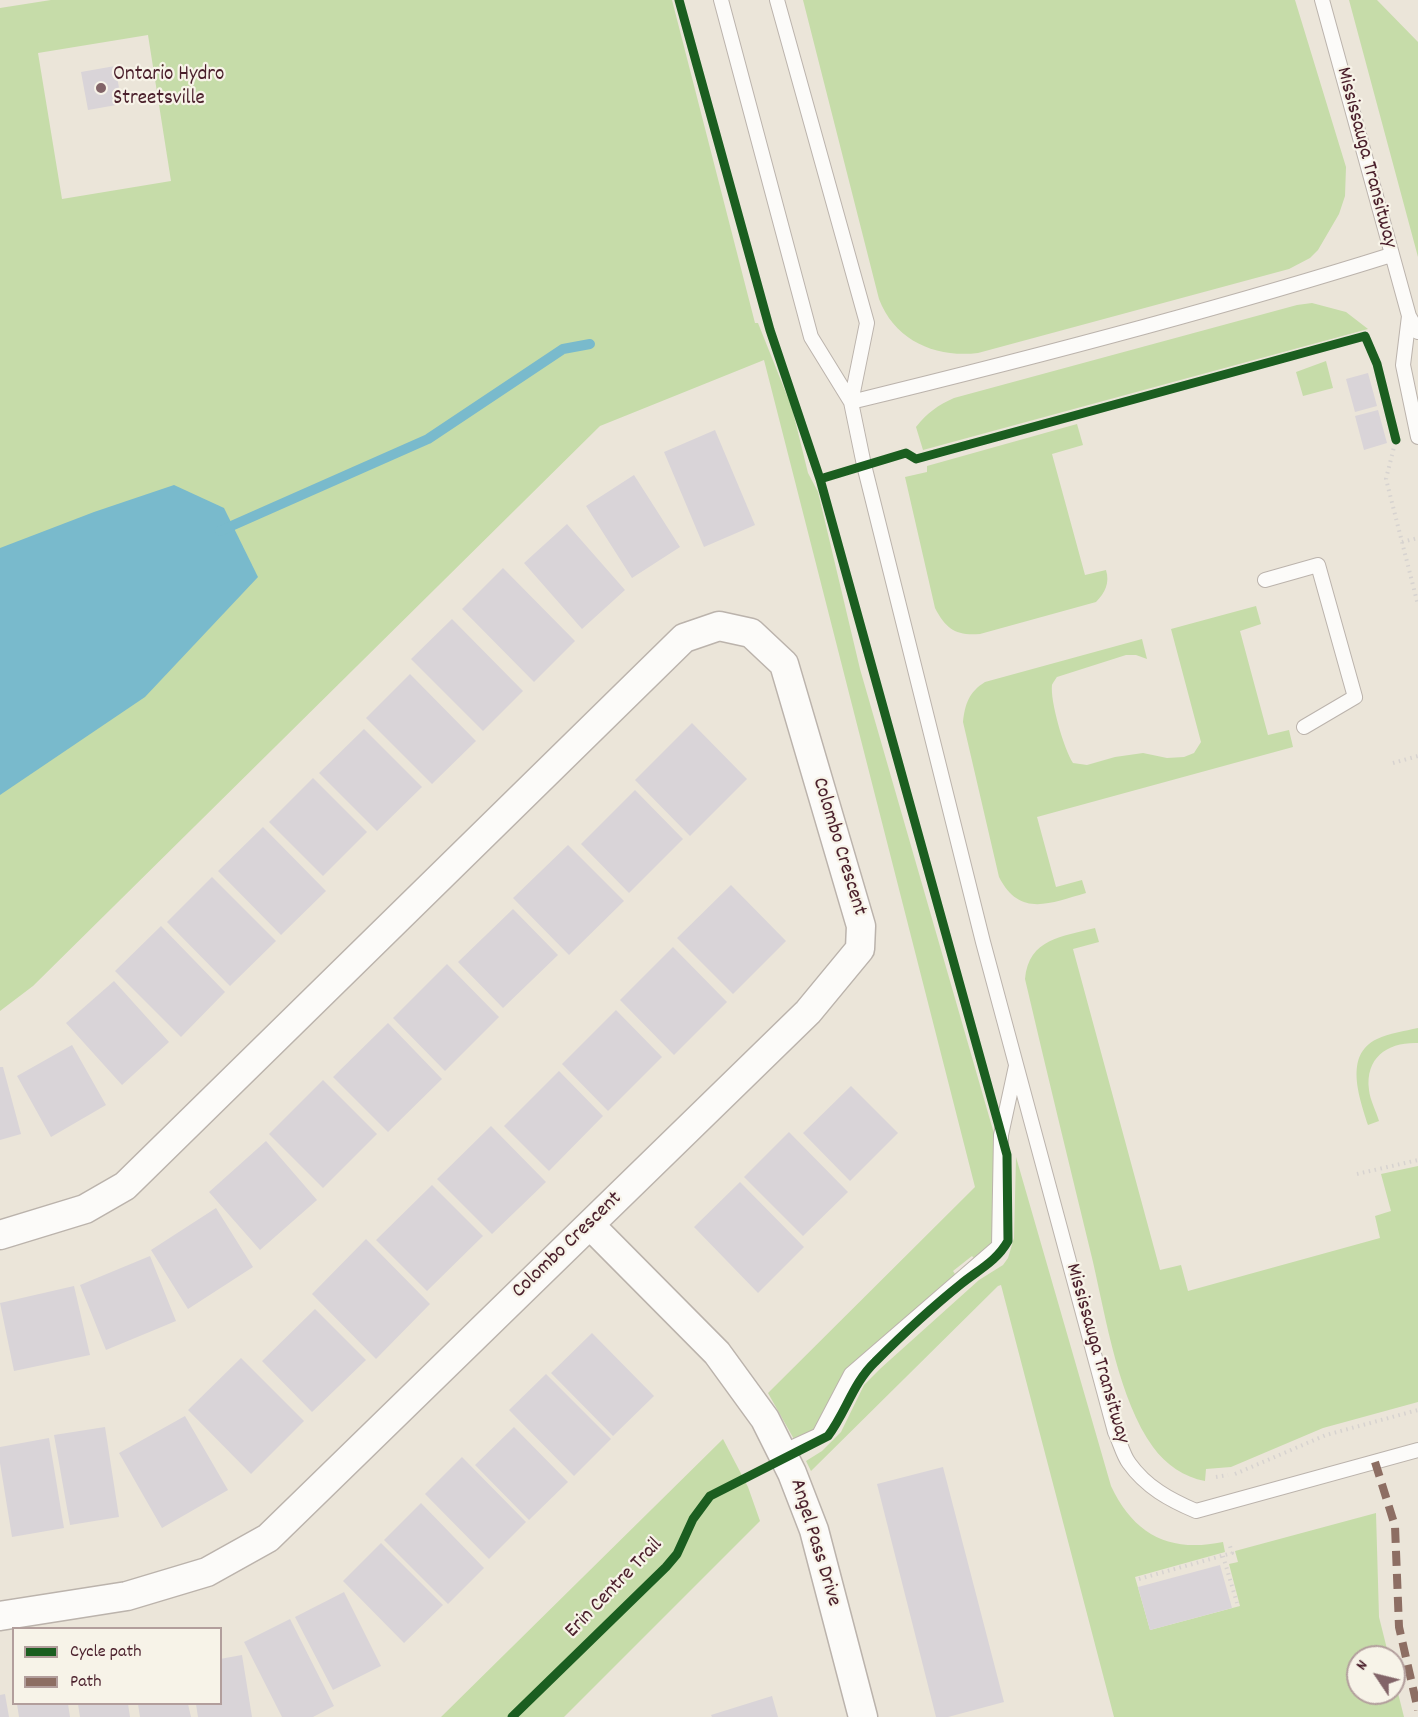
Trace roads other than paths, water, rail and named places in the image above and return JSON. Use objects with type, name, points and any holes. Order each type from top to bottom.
[{"type":"street","name":"Colombo Crescent","points":[[0,1235],[85,1209],[125,1186],[684,638],[719,626],[751,633],[784,664],[861,926],[860,949],[808,1012],[267,1538],[207,1572],[127,1596],[0,1616]]},
{"type":"street","name":"Angel Pass Drive","points":[[590,1225],[717,1353],[765,1419],[782,1452],[814,1530],[863,1717]]},
{"type":"lane","points":[[721,0],[811,337],[850,402]]},
{"type":"lane","points":[[777,0],[867,323],[850,402]]},
{"type":"lane","name":"Mississauga Transitway","points":[[1322,0],[1409,316],[1418,332]]},
{"type":"lane","points":[[850,402],[978,371],[1282,290],[1392,255]]},
{"type":"lane","name":"Mississauga Transitway","points":[[1409,316],[1403,365],[1418,437]]},
{"type":"lane","name":"Mississauga Transitway","points":[[850,402],[983,942],[1115,1432],[1129,1463],[1148,1484],[1166,1498],[1196,1510],[1418,1450]]},
{"type":"lane","points":[[1265,580],[1318,565],[1355,697],[1304,727]]},
{"type":"lane","points":[[782,1452],[819,1435],[851,1374],[999,1245],[1001,1135],[1016,1064]]},
{"type":"water","points":[[174,485],[224,508],[258,577],[145,697],[0,795],[0,548],[94,512]]},
{"type":"waterway","points":[[220,531],[428,439],[563,349],[590,344]]},
{"type":"place","name":"Ontario Hydro Streetsville","points":[[101,88]]}]
